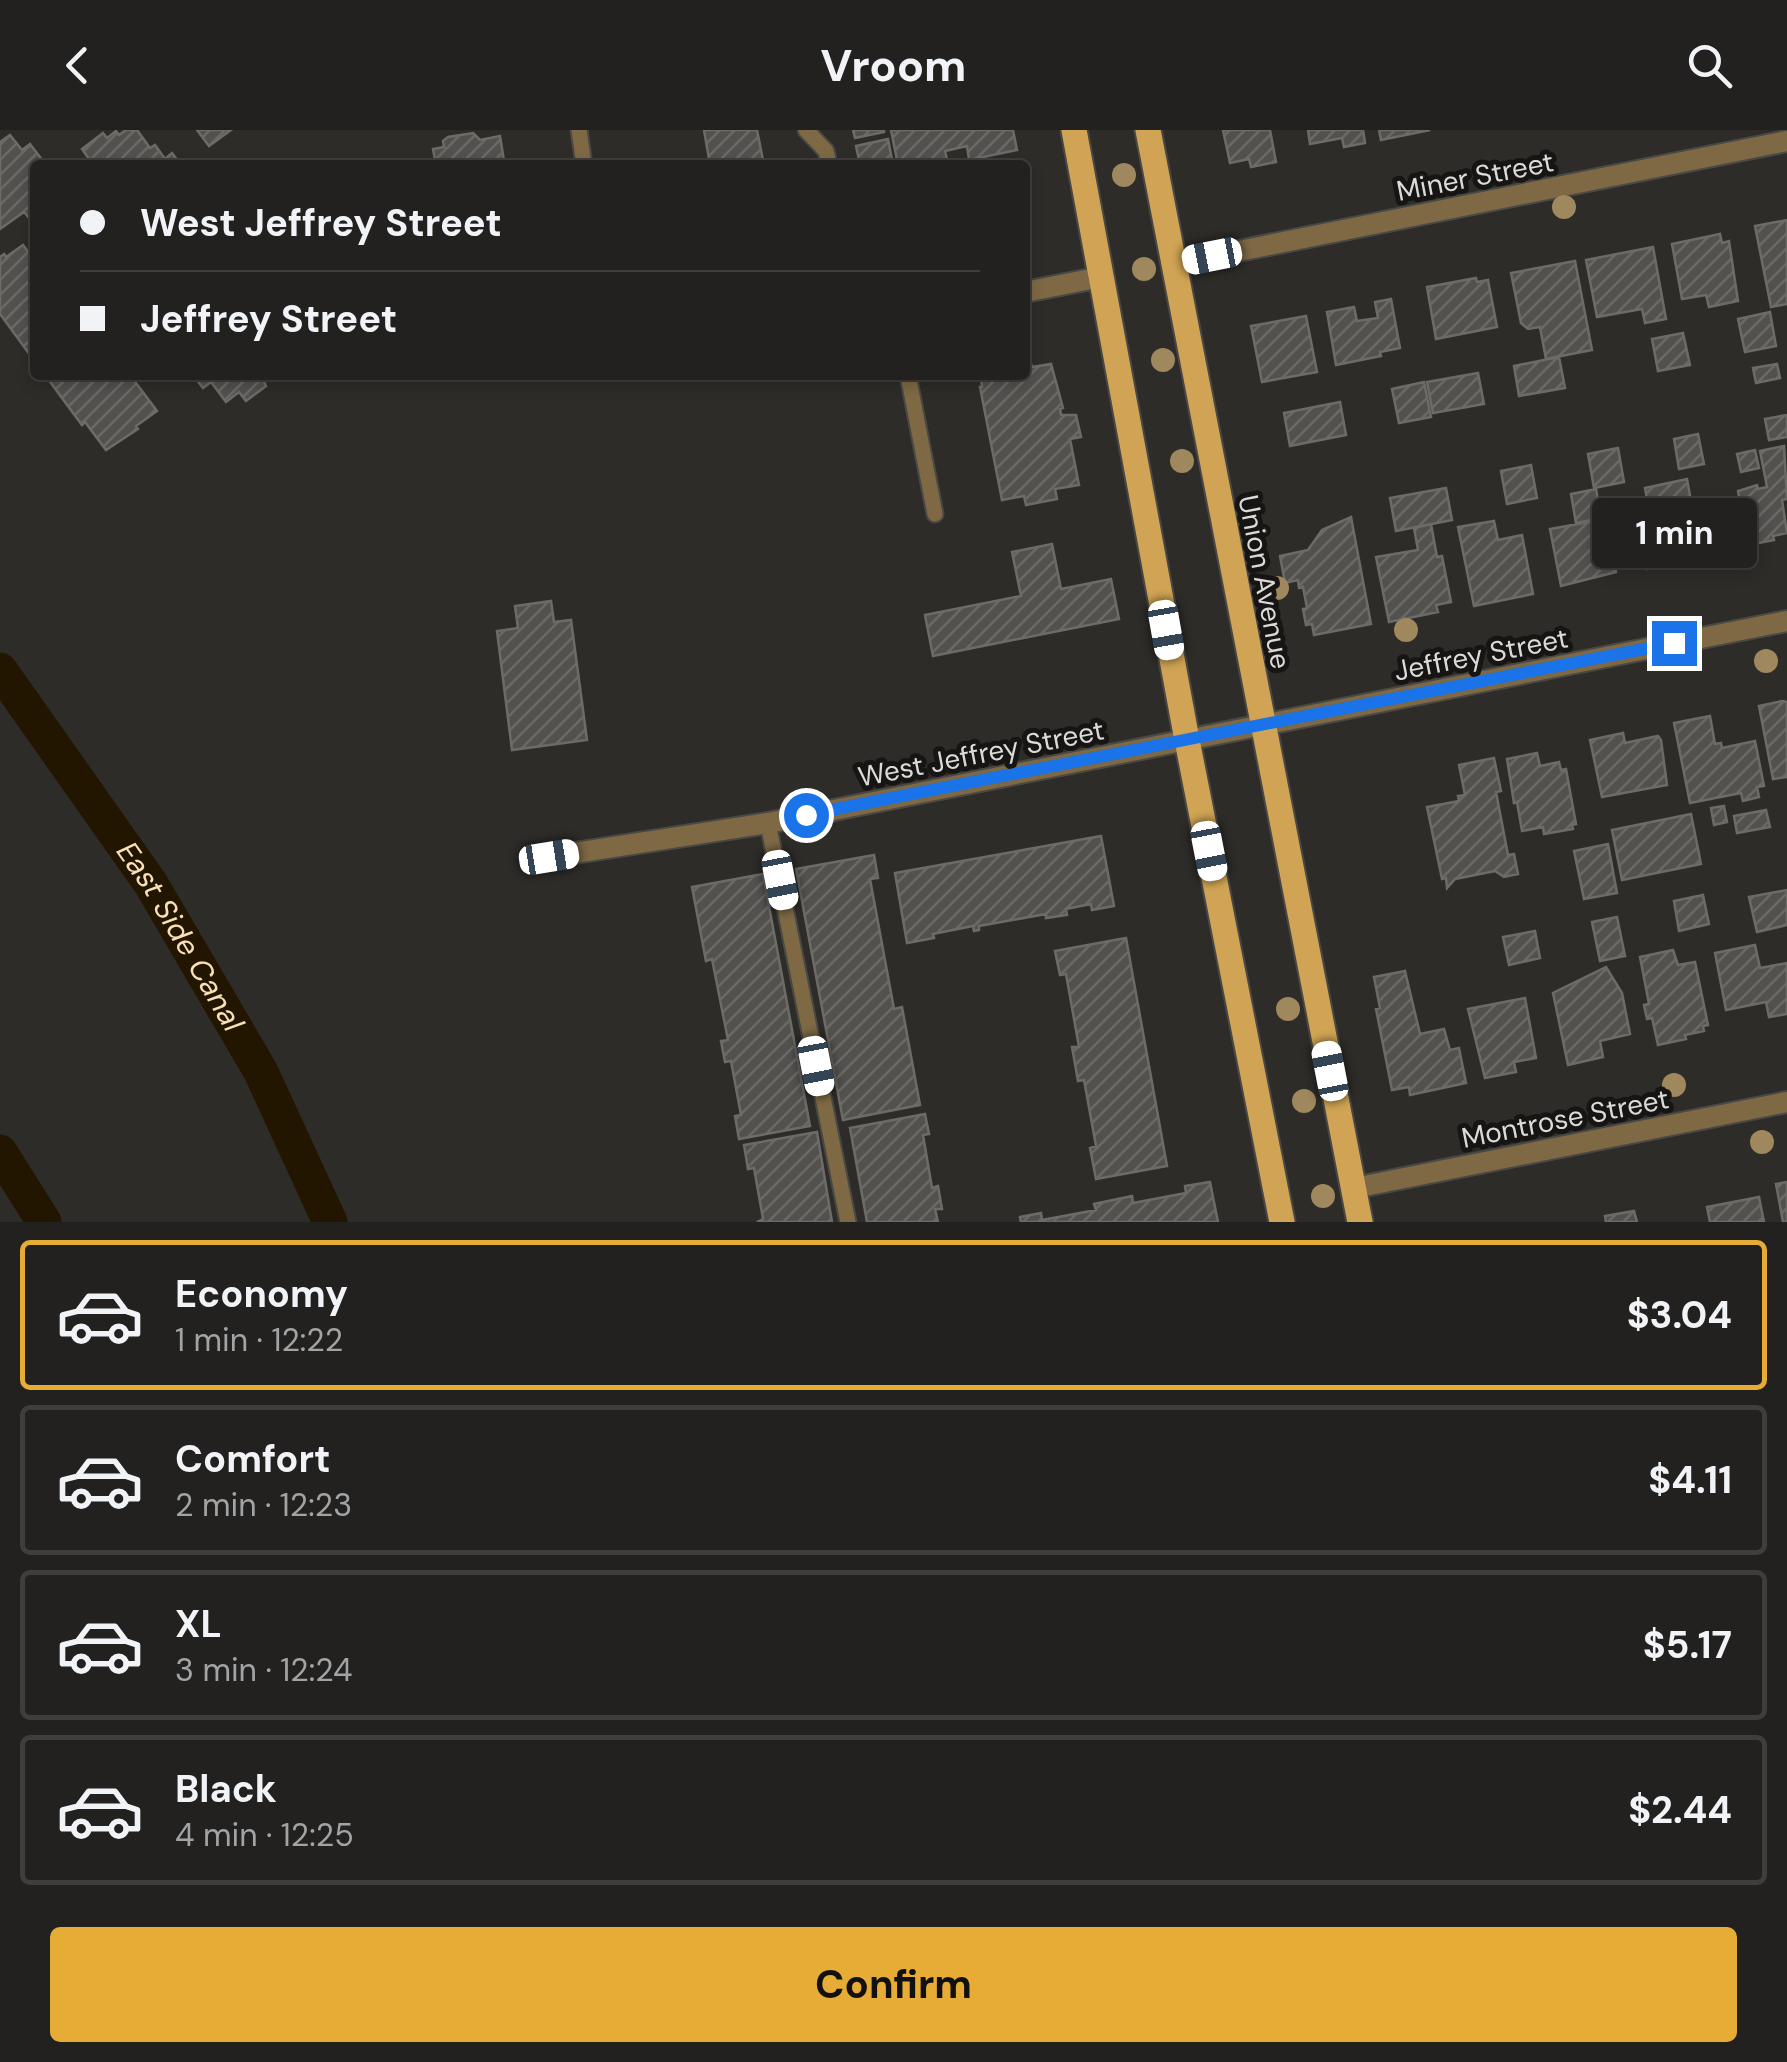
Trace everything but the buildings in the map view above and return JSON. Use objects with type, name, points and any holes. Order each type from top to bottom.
[{"type":"main road","points":[[1074,130],[1186,740],[1282,1222]]},
{"type":"main road","name":"Union Avenue","points":[[1148,130],[1360,1222]]},
{"type":"street","name":"Miner Street","points":[[1174,264],[1787,141]]},
{"type":"street","points":[[1030,291],[1101,277]]},
{"type":"street","name":"Jeffrey Street","points":[[1186,740],[1787,621]]},
{"type":"street","name":"West Jeffrey Street","points":[[549,857],[768,823],[1186,740]]},
{"type":"street","name":"Montrose Street","points":[[1354,1188],[1787,1102]]},
{"type":"lane","points":[[579,130],[583,160]]},
{"type":"lane","points":[[806,130],[826,151],[828,160]]},
{"type":"lane","points":[[909,380],[935,514]]},
{"type":"lane","points":[[768,823],[848,1222]]},
{"type":"waterway","name":"East Side Canal","points":[[0,670],[151,884],[261,1072],[330,1222]]},
{"type":"waterway","points":[[0,1152],[44,1222]]},
{"type":"route","points":[[806,815],[1674,643]]}]
